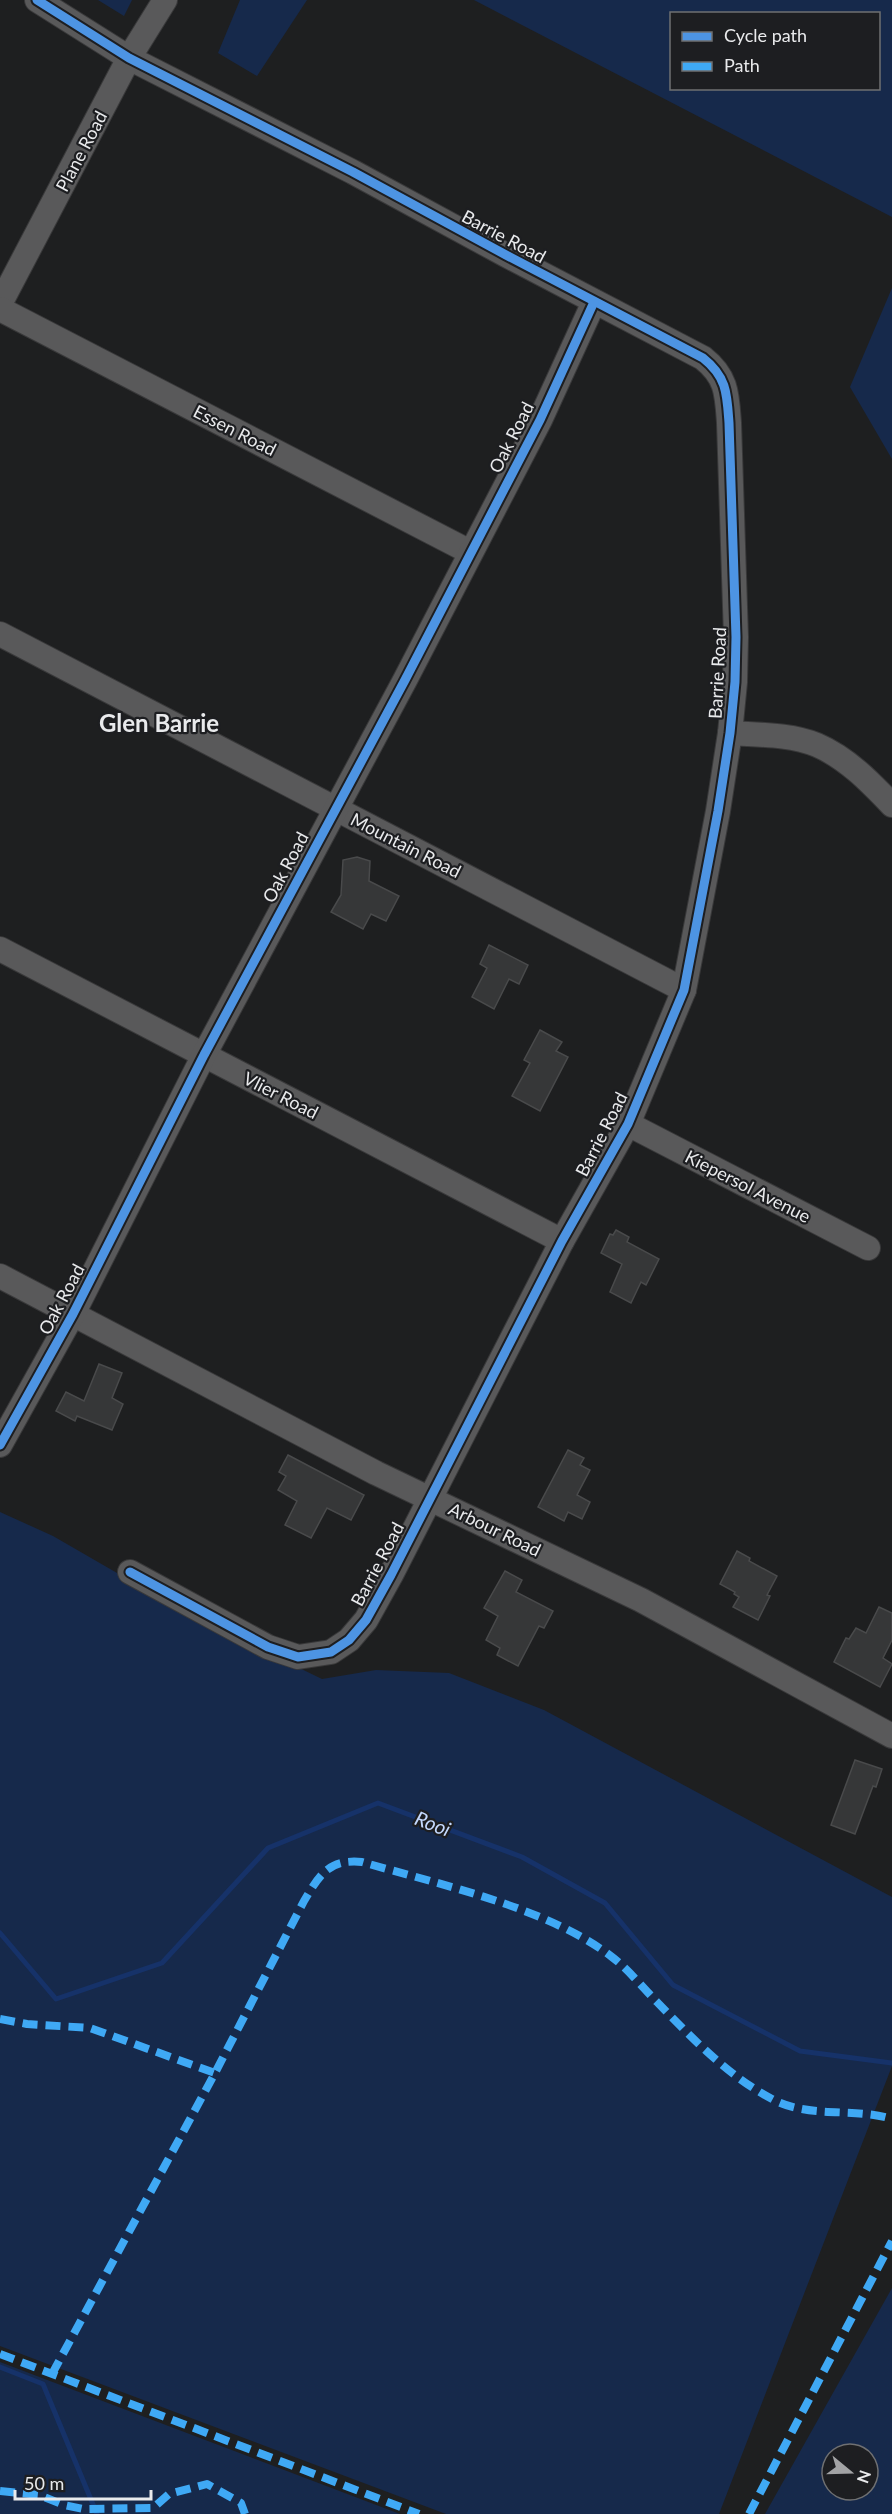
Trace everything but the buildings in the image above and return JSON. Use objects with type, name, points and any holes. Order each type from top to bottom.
[{"type":"street","name":"Barrie Road","points":[[37,0],[129,58],[354,172],[594,302],[703,358],[715,368],[722,379],[727,394],[729,423],[736,637],[730,733],[707,874],[684,990],[628,1124],[562,1241],[366,1620],[342,1645],[324,1654],[298,1657],[268,1647],[130,1572]]},
{"type":"street","name":"Plane Road","points":[[0,304],[129,58],[165,0]]},
{"type":"street","name":"Oak Road","points":[[0,1445],[73,1314],[204,1055],[540,420],[594,302]]},
{"type":"street","name":"Essen Road","points":[[0,309],[470,552]]},
{"type":"street","name":"Mountain Road","points":[[0,634],[684,990]]},
{"type":"street","points":[[730,733],[769,736],[818,746],[862,774],[892,806]]},
{"type":"street","name":"Vlier Road","points":[[0,949],[562,1241]]},
{"type":"street","name":"Kiepersol Avenue","points":[[628,1124],[868,1248]]},
{"type":"street","name":"Arbour Road","points":[[0,1276],[376,1473],[641,1600],[890,1730]]},
{"type":"shaded area","points":[[98,0],[132,0],[124,16]]},
{"type":"shaded area","points":[[240,0],[307,0],[257,76],[218,53]]},
{"type":"shaded area","points":[[474,0],[892,0],[892,217]]},
{"type":"shaded area","points":[[892,288],[892,459],[850,387]]},
{"type":"shaded area","points":[[0,1512],[53,1536],[188,1614],[322,1679],[376,1670],[449,1673],[544,1710],[892,1897],[892,2066],[719,2514],[446,2514],[0,2346]]},
{"type":"shaded area","points":[[892,2288],[892,2514],[765,2514]]},
{"type":"shaded area","points":[[0,2362],[400,2514],[0,2514]]},
{"type":"waterway","name":"Rooi","points":[[0,1933],[56,1999],[162,1963],[268,1848],[378,1803],[522,1857],[605,1903],[673,1985],[800,2051],[892,2063]]},
{"type":"waterway","points":[[0,2367],[43,2384],[97,2514]]},
{"type":"marked path","points":[[52,2374],[215,2073],[304,1901],[321,1876],[333,1866],[341,1863],[362,1862],[458,1889],[492,1899],[557,1925],[612,1957],[697,2042],[756,2090],[786,2105],[801,2109],[892,2119]]},
{"type":"marked path","points":[[0,2019],[27,2024],[90,2028],[215,2073]]},
{"type":"marked path","points":[[749,2514],[892,2241]]},
{"type":"marked path","points":[[0,2354],[419,2514]]},
{"type":"marked path","points":[[0,2491],[39,2495],[64,2505],[83,2509],[153,2508],[169,2494],[207,2484],[241,2503],[245,2514]]},
{"type":"cycle path","points":[[37,0],[129,58],[353,172],[703,358],[721,379],[729,423],[736,637],[735,682],[730,733],[718,811],[684,990],[628,1124],[562,1241],[391,1575],[366,1620],[349,1640],[331,1652],[298,1657],[268,1647],[130,1572]]},
{"type":"cycle path","points":[[0,1445],[73,1314],[204,1055],[405,680],[540,420],[594,302]]},
{"type":"district","name":"Glen Barrie","points":[[159,722]]}]
